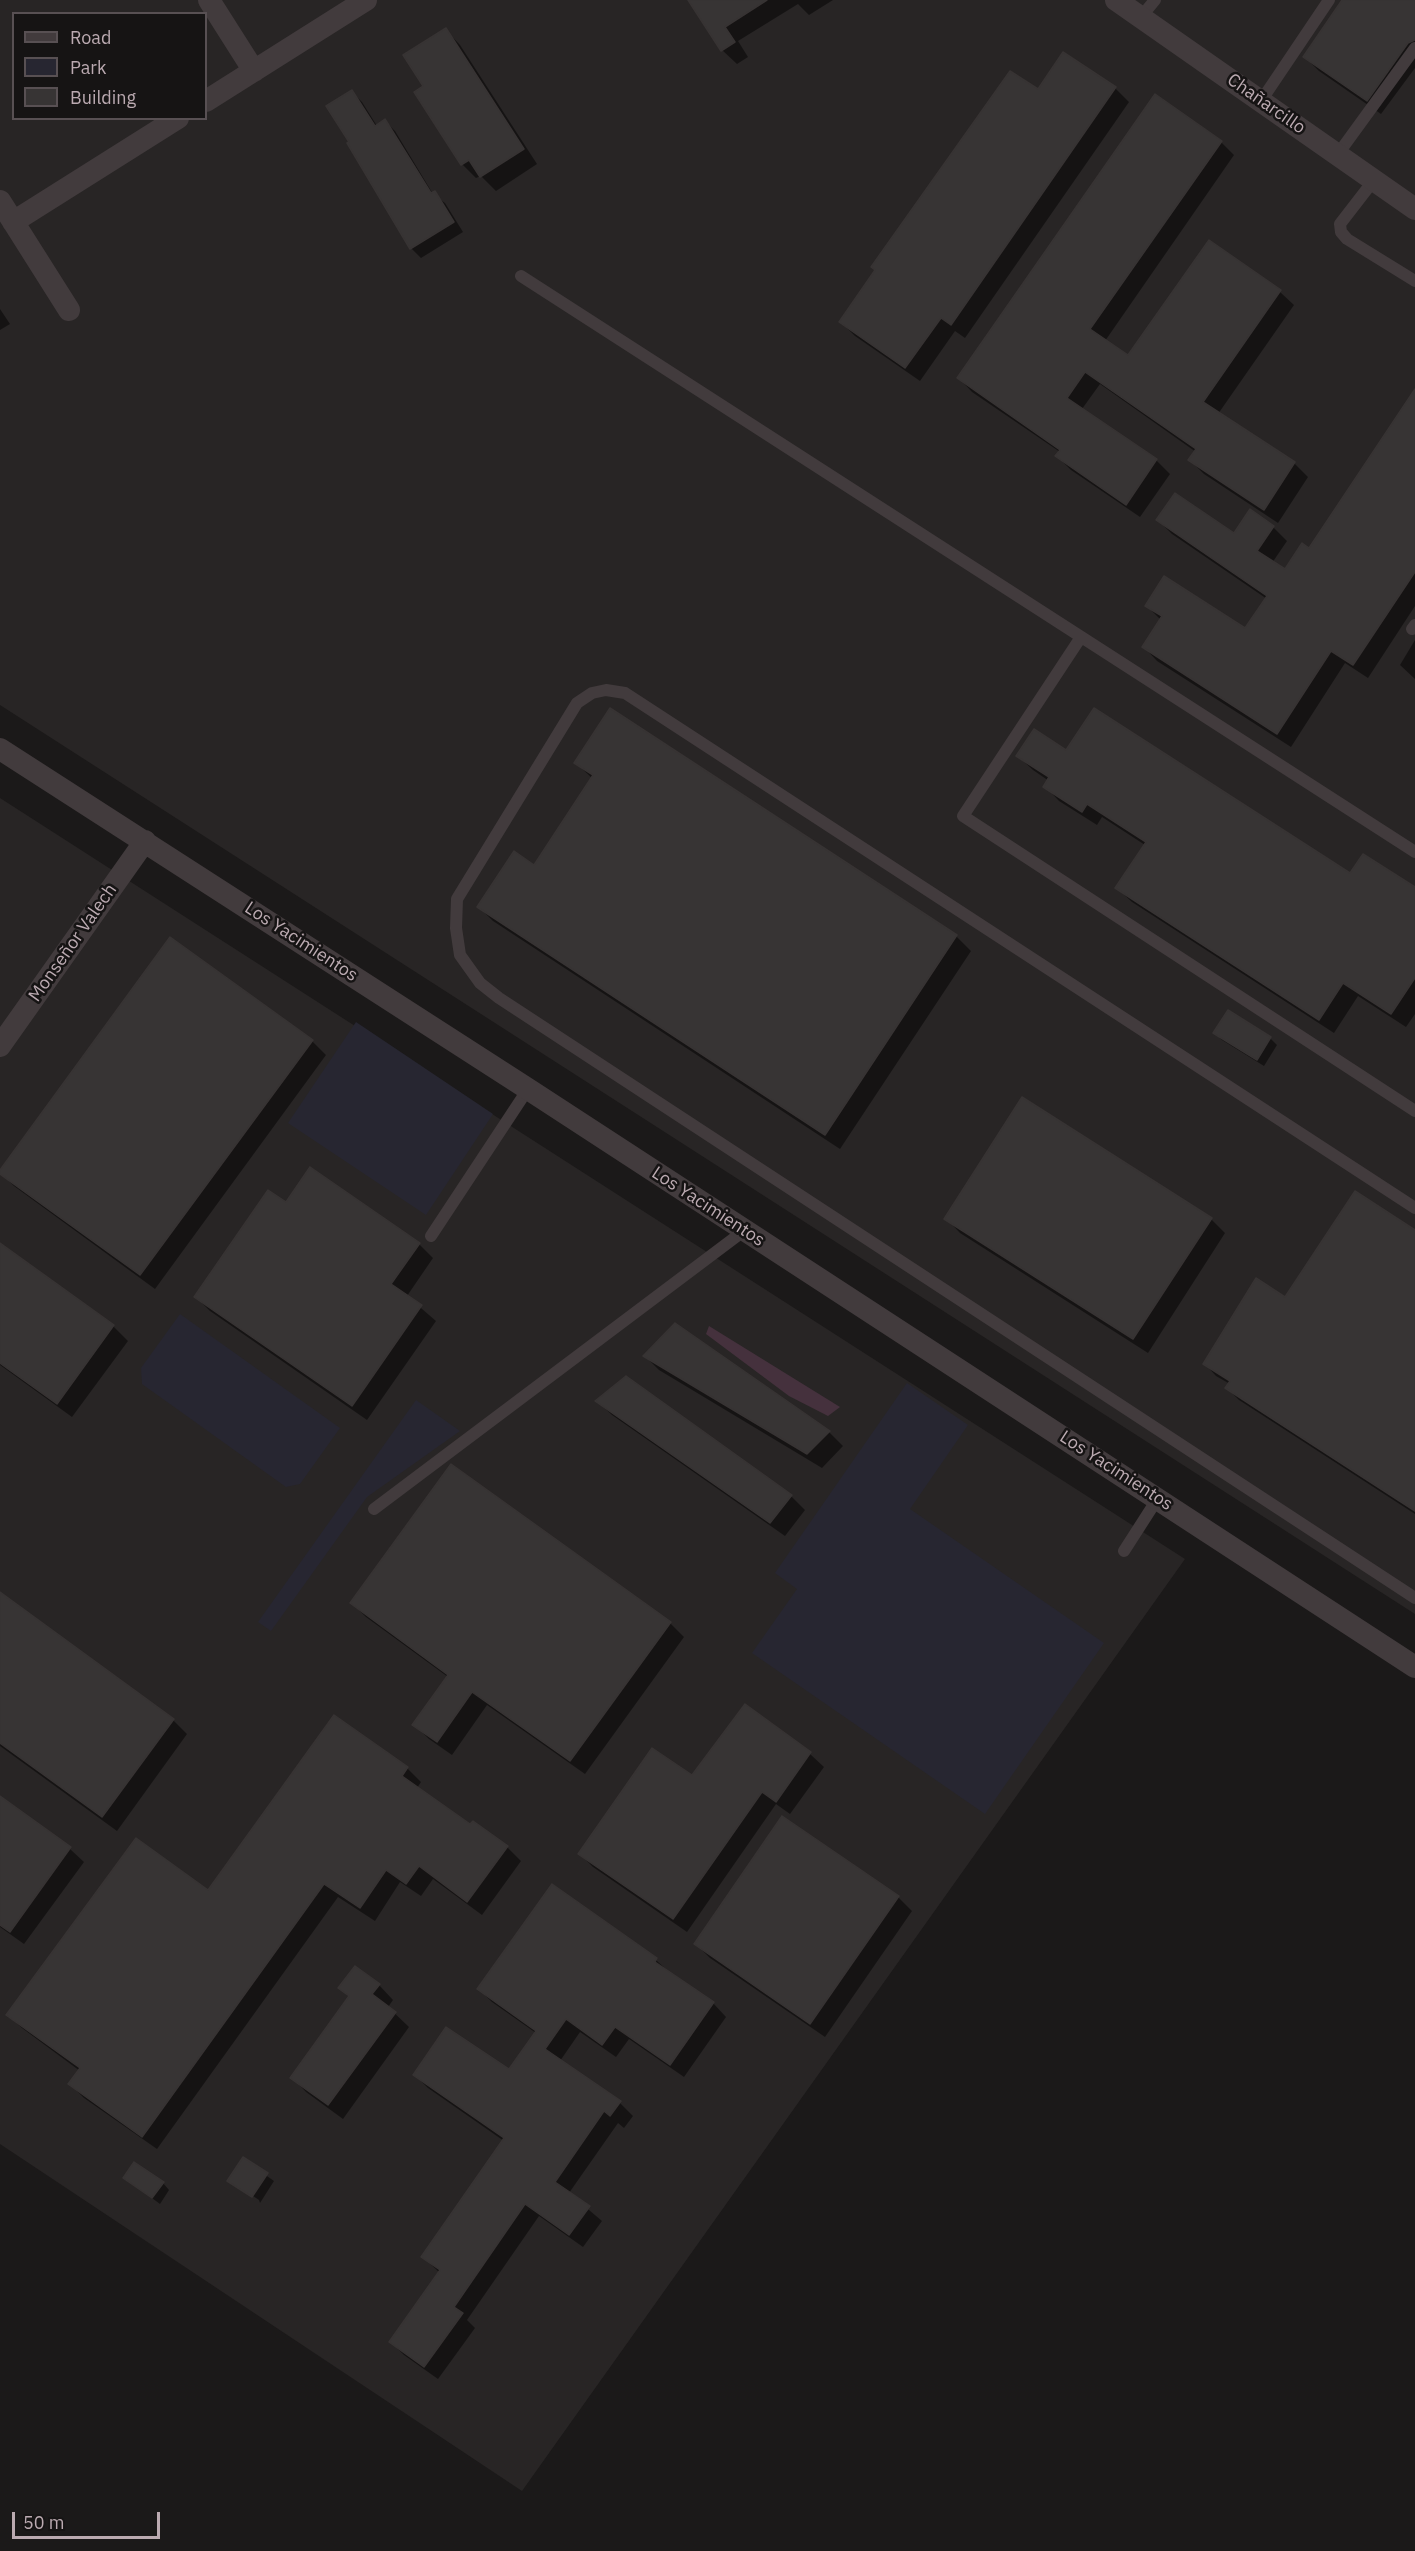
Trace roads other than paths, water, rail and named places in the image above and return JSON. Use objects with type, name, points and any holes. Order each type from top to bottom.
[{"type":"street","points":[[210,0],[254,71]]},
{"type":"street","points":[[207,100],[366,0]]},
{"type":"street","name":"Chañarcillo","points":[[1116,0],[1148,9],[1261,101],[1415,208]]},
{"type":"street","points":[[14,222],[175,120]]},
{"type":"street","points":[[0,201],[69,310]]},
{"type":"street","name":"Los Yacimientos","points":[[0,749],[528,1089],[1415,1667]]},
{"type":"street","name":"Monseñor Valech","points":[[0,1046],[145,841]]},
{"type":"lane","points":[[1261,101],[1329,0]]},
{"type":"lane","points":[[1338,154],[1415,48]]},
{"type":"lane","points":[[1374,180],[1340,224],[1341,232],[1347,239],[1415,281]]},
{"type":"lane","points":[[521,276],[1415,852]]},
{"type":"lane","points":[[1081,637],[963,816],[1415,1111]]},
{"type":"lane","points":[[1415,1208],[625,693],[606,690],[592,693],[577,703],[457,899],[456,928],[460,955],[480,983],[499,998],[1415,1598]]},
{"type":"lane","points":[[431,1236],[528,1089]]},
{"type":"lane","points":[[374,1509],[745,1230]]},
{"type":"lane","points":[[1124,1551],[1158,1498]]}]
